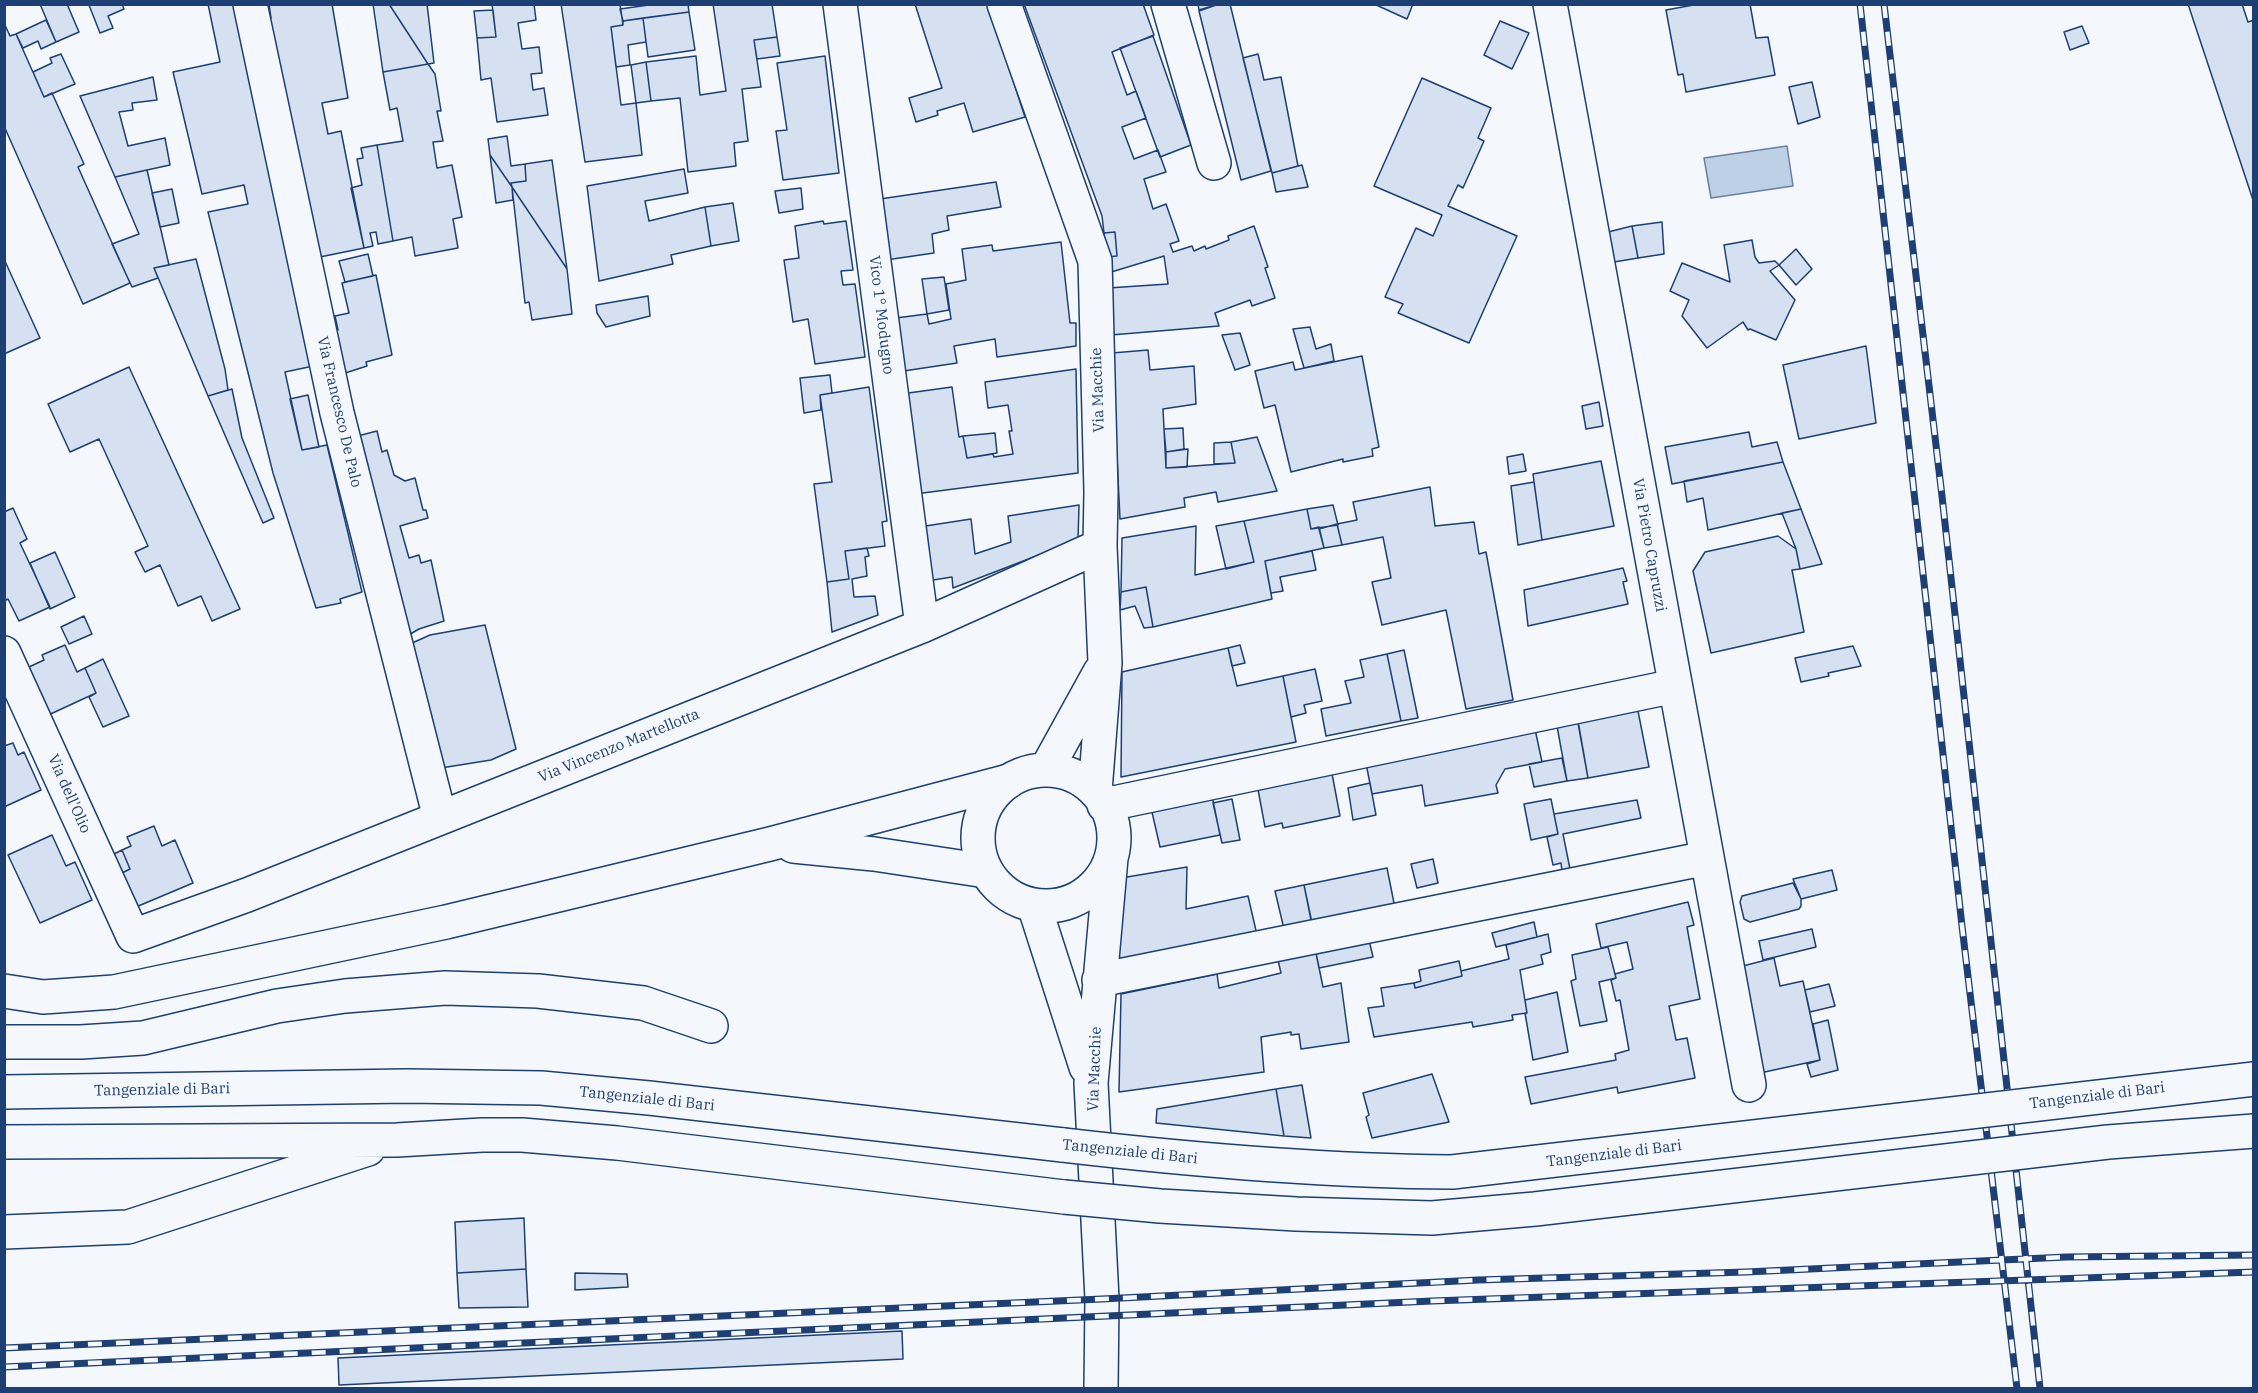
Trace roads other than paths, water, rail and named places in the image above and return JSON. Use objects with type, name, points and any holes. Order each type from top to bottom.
[{"type":"main road","name":"Via Francesco De Palo","points":[[250,4],[337,413],[440,818]]},
{"type":"main road","name":"Vico 1° Modugno","points":[[840,4],[922,626]]},
{"type":"main road","name":"Via Macchie","points":[[1004,4],[1095,261],[1101,492],[1100,546],[1106,663],[1100,798]]},
{"type":"main road","points":[[1168,4],[1214,163]]},
{"type":"main road","name":"Via Pietro Capruzzi","points":[[1550,4],[1749,1085]]},
{"type":"main road","name":"Via Vincenzo Martellotta","points":[[133,936],[247,895],[922,626],[1100,546]]},
{"type":"main road","name":"Via dell'Olio","points":[[4,653],[133,936]]},
{"type":"main road","points":[[1046,770],[1106,663]]},
{"type":"main road","points":[[1100,798],[1675,686]]},
{"type":"main road","points":[[4,991],[43,997],[114,992],[446,922],[770,844],[1009,781],[1027,773],[1046,770],[1064,773],[1080,780],[1100,798],[1112,822],[1114,840],[1111,858],[1102,876],[1090,891],[1073,901],[1054,906],[1034,905],[1013,898],[996,884],[987,871],[980,852],[978,832],[983,812],[993,795],[1009,781]]},
{"type":"main road","points":[[770,844],[874,854],[987,871]]},
{"type":"main road","name":"Via Macchie","points":[[1101,1389],[1102,1288],[1091,1083],[1111,858]]},
{"type":"main road","points":[[1100,980],[1707,858]]},
{"type":"main road","points":[[1034,905],[1091,1083]]},
{"type":"main road","points":[[4,1042],[81,1042],[143,1038],[277,1006],[345,996],[445,988],[538,991],[642,1003],[711,1026]]},
{"type":"main road","name":"Tangenziale di Bari","points":[[4,1092],[407,1086],[579,1091],[1159,1156],[1361,1171],[1452,1172],[2253,1079]]},
{"type":"main road","points":[[4,1142],[398,1140],[522,1135],[680,1150],[1064,1197],[1160,1206],[1432,1218],[1535,1209],[2108,1142],[2253,1131]]},
{"type":"main road","points":[[4,1232],[128,1227],[398,1140]]},
{"type":"water","points":[[1787,146],[1793,186],[1711,198],[1704,158]]},
{"type":"railway","points":[[1860,4],[1962,926],[2017,1388]]},
{"type":"railway","points":[[1884,4],[1942,496],[2040,1388]]},
{"type":"railway","points":[[4,1348],[1478,1280],[1746,1272],[2066,1257],[2254,1255]]},
{"type":"railway","points":[[4,1367],[1432,1301],[2254,1272]]}]
